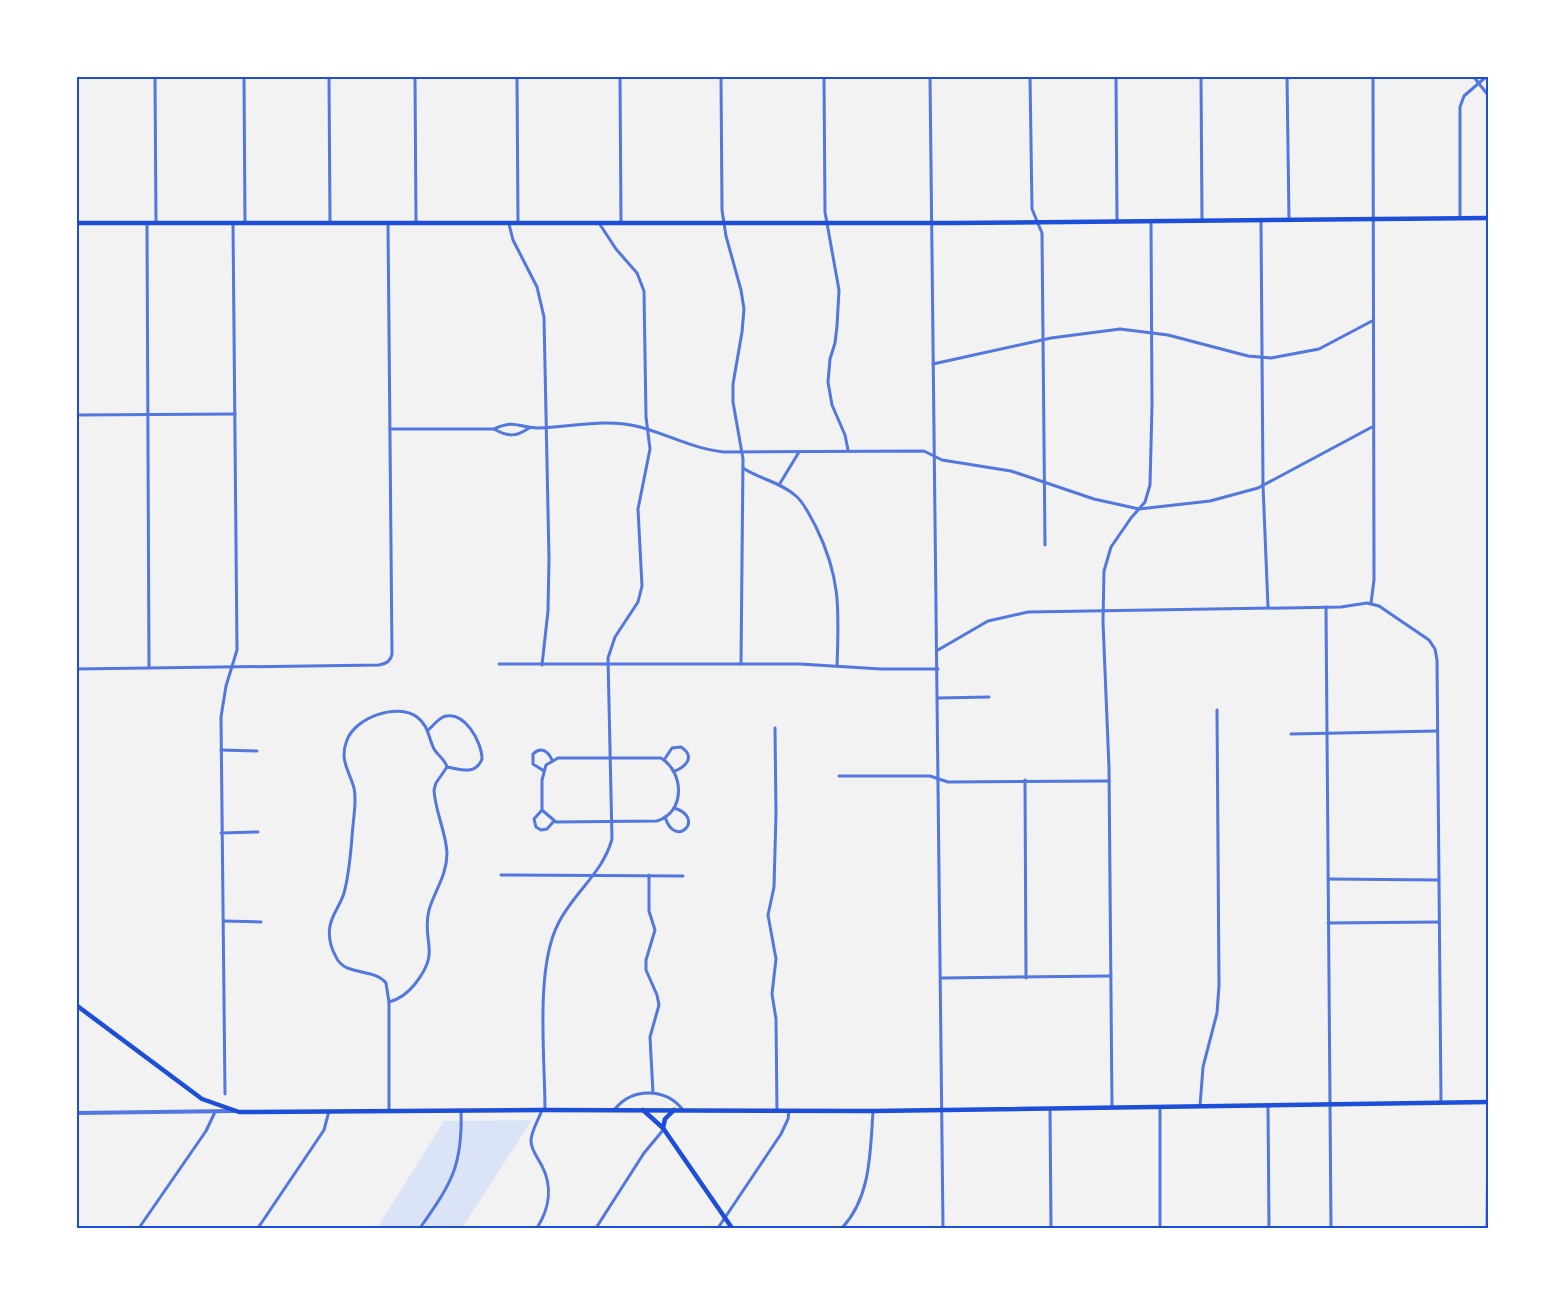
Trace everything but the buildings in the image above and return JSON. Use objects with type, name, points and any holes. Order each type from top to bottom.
[{"type":"main road","points":[[76,223],[932,223],[1488,218]]},
{"type":"main road","points":[[76,1005],[202,1099],[234,1111],[873,1111],[1488,1102]]},
{"type":"main road","points":[[643,1110],[664,1128],[732,1228]]},
{"type":"main road","points":[[664,1128],[666,1119],[674,1110]]},
{"type":"street","points":[[155,76],[156,223]]},
{"type":"street","points":[[244,76],[245,223]]},
{"type":"street","points":[[329,76],[330,223]]},
{"type":"street","points":[[415,76],[416,223]]},
{"type":"street","points":[[517,76],[518,223]]},
{"type":"street","points":[[620,76],[621,223]]},
{"type":"street","points":[[721,76],[722,210],[744,304],[742,332],[733,384],[743,452],[741,664]]},
{"type":"street","points":[[824,76],[825,212],[839,290],[837,326],[828,382],[831,400],[843,429],[848,451]]},
{"type":"street","points":[[930,76],[943,1228]]},
{"type":"street","points":[[1030,76],[1032,209],[1042,233],[1045,545]]},
{"type":"street","points":[[1116,76],[1117,221]]},
{"type":"street","points":[[1201,76],[1203,221]]},
{"type":"street","points":[[1287,76],[1289,220]]},
{"type":"street","points":[[1371,603],[1374,580],[1373,76]]},
{"type":"street","points":[[1473,76],[1488,95]]},
{"type":"street","points":[[1460,218],[1460,107],[1464,96],[1487,76]]},
{"type":"street","points":[[1112,1108],[1109,781],[1103,610],[1104,571],[1107,556],[1122,529],[1147,498],[1151,478],[1151,221]]},
{"type":"street","points":[[1261,221],[1263,485],[1268,607]]},
{"type":"street","points":[[147,222],[149,668]]},
{"type":"street","points":[[225,1094],[221,833],[222,708],[237,650],[233,223]]},
{"type":"street","points":[[76,669],[388,662],[392,654],[388,223]]},
{"type":"street","points":[[509,223],[513,240],[537,287],[543,308],[547,427],[548,605],[542,665]]},
{"type":"street","points":[[537,1228],[545,1215],[549,1200],[546,1174],[534,1153],[531,1141],[544,1110],[544,996],[548,955],[561,917],[594,875],[612,839],[608,658],[611,645],[638,602],[642,586],[638,516],[642,480],[650,449],[643,287],[637,273],[616,249],[599,223]]},
{"type":"street","points":[[933,364],[1042,340],[1103,330],[1152,332],[1262,358],[1299,354],[1319,349],[1372,321]]},
{"type":"street","points":[[76,415],[235,414]]},
{"type":"street","points":[[494,429],[509,423],[529,428],[603,423],[629,425],[703,449],[743,452],[918,451],[948,461],[1011,471],[1102,502],[1140,509],[1209,501],[1263,485],[1372,427]]},
{"type":"street","points":[[390,429],[494,429],[513,436],[529,428]]},
{"type":"street","points":[[779,485],[799,452]]},
{"type":"street","points":[[743,468],[792,492],[805,506],[832,564],[838,600],[837,666]]},
{"type":"street","points":[[938,650],[983,624],[1006,616],[1039,611],[1326,607],[1371,603],[1380,606],[1416,630],[1433,645],[1437,660],[1441,1102]]},
{"type":"street","points":[[1326,607],[1331,1228]]},
{"type":"street","points":[[499,664],[741,664],[938,669]]},
{"type":"street","points":[[938,698],[989,697]]},
{"type":"street","points":[[1200,1106],[1204,1062],[1216,1017],[1219,986],[1217,711]]},
{"type":"street","points":[[389,1110],[387,985],[385,980],[374,974],[342,966],[336,958],[330,941],[330,925],[345,891],[355,807],[354,790],[344,762],[346,741],[354,729],[378,715],[395,712],[411,714],[422,721],[428,730],[434,748],[446,762],[447,767]]},
{"type":"street","points":[[428,730],[441,718],[451,716],[463,722],[479,743],[482,759],[475,768],[467,771],[447,767]]},
{"type":"street","points":[[775,728],[774,887],[768,915],[776,959],[772,994],[776,1019],[777,1111]]},
{"type":"street","points":[[1291,734],[1437,731]]},
{"type":"street","points":[[664,760],[669,750],[675,747],[681,747],[686,751],[687,763],[675,771]]},
{"type":"street","points":[[221,750],[257,751]]},
{"type":"street","points":[[544,771],[533,764],[533,754],[544,750],[552,760]]},
{"type":"street","points":[[658,757],[664,760],[675,771],[679,786],[674,808],[657,821],[561,823],[554,821],[542,810],[541,785],[544,771],[552,760],[658,757]]},
{"type":"street","points":[[389,1002],[411,990],[430,959],[428,915],[443,878],[447,856],[434,790],[447,767]]},
{"type":"street","points":[[839,776],[930,776],[948,782],[1109,781]]},
{"type":"street","points":[[1025,780],[1026,978]]},
{"type":"street","points":[[665,817],[668,826],[674,831],[679,832],[686,828],[689,821],[688,815],[685,811],[674,808]]},
{"type":"street","points":[[542,810],[534,817],[536,827],[547,830],[554,821]]},
{"type":"street","points":[[221,833],[258,832]]},
{"type":"street","points":[[501,875],[683,876]]},
{"type":"street","points":[[649,875],[649,911],[655,930],[645,965],[659,1005],[650,1037],[653,1093]]},
{"type":"street","points":[[1328,879],[1439,880]]},
{"type":"street","points":[[223,921],[261,922]]},
{"type":"street","points":[[1328,923],[1439,922]]},
{"type":"street","points":[[941,978],[1111,976]]},
{"type":"street","points":[[615,1110],[629,1098],[653,1093],[670,1098],[683,1110]]},
{"type":"street","points":[[1268,1105],[1269,1228]]},
{"type":"street","points":[[1160,1107],[1160,1228]]},
{"type":"street","points":[[1050,1109],[1052,1228]]},
{"type":"street","points":[[420,1228],[454,1174],[460,1144],[461,1110]]},
{"type":"street","points":[[76,1113],[234,1111]]},
{"type":"street","points":[[258,1228],[324,1130],[329,1111]]},
{"type":"street","points":[[718,1228],[780,1134],[788,1119],[789,1111]]},
{"type":"street","points":[[842,1228],[855,1213],[864,1193],[873,1111]]},
{"type":"street","points":[[139,1228],[206,1131],[215,1113]]},
{"type":"street","points":[[1486,1228],[1488,1122]]},
{"type":"street","points":[[596,1228],[644,1153],[664,1128]]},
{"type":"shaded area","points":[[532,1120],[462,1228],[377,1228],[444,1121]]}]
